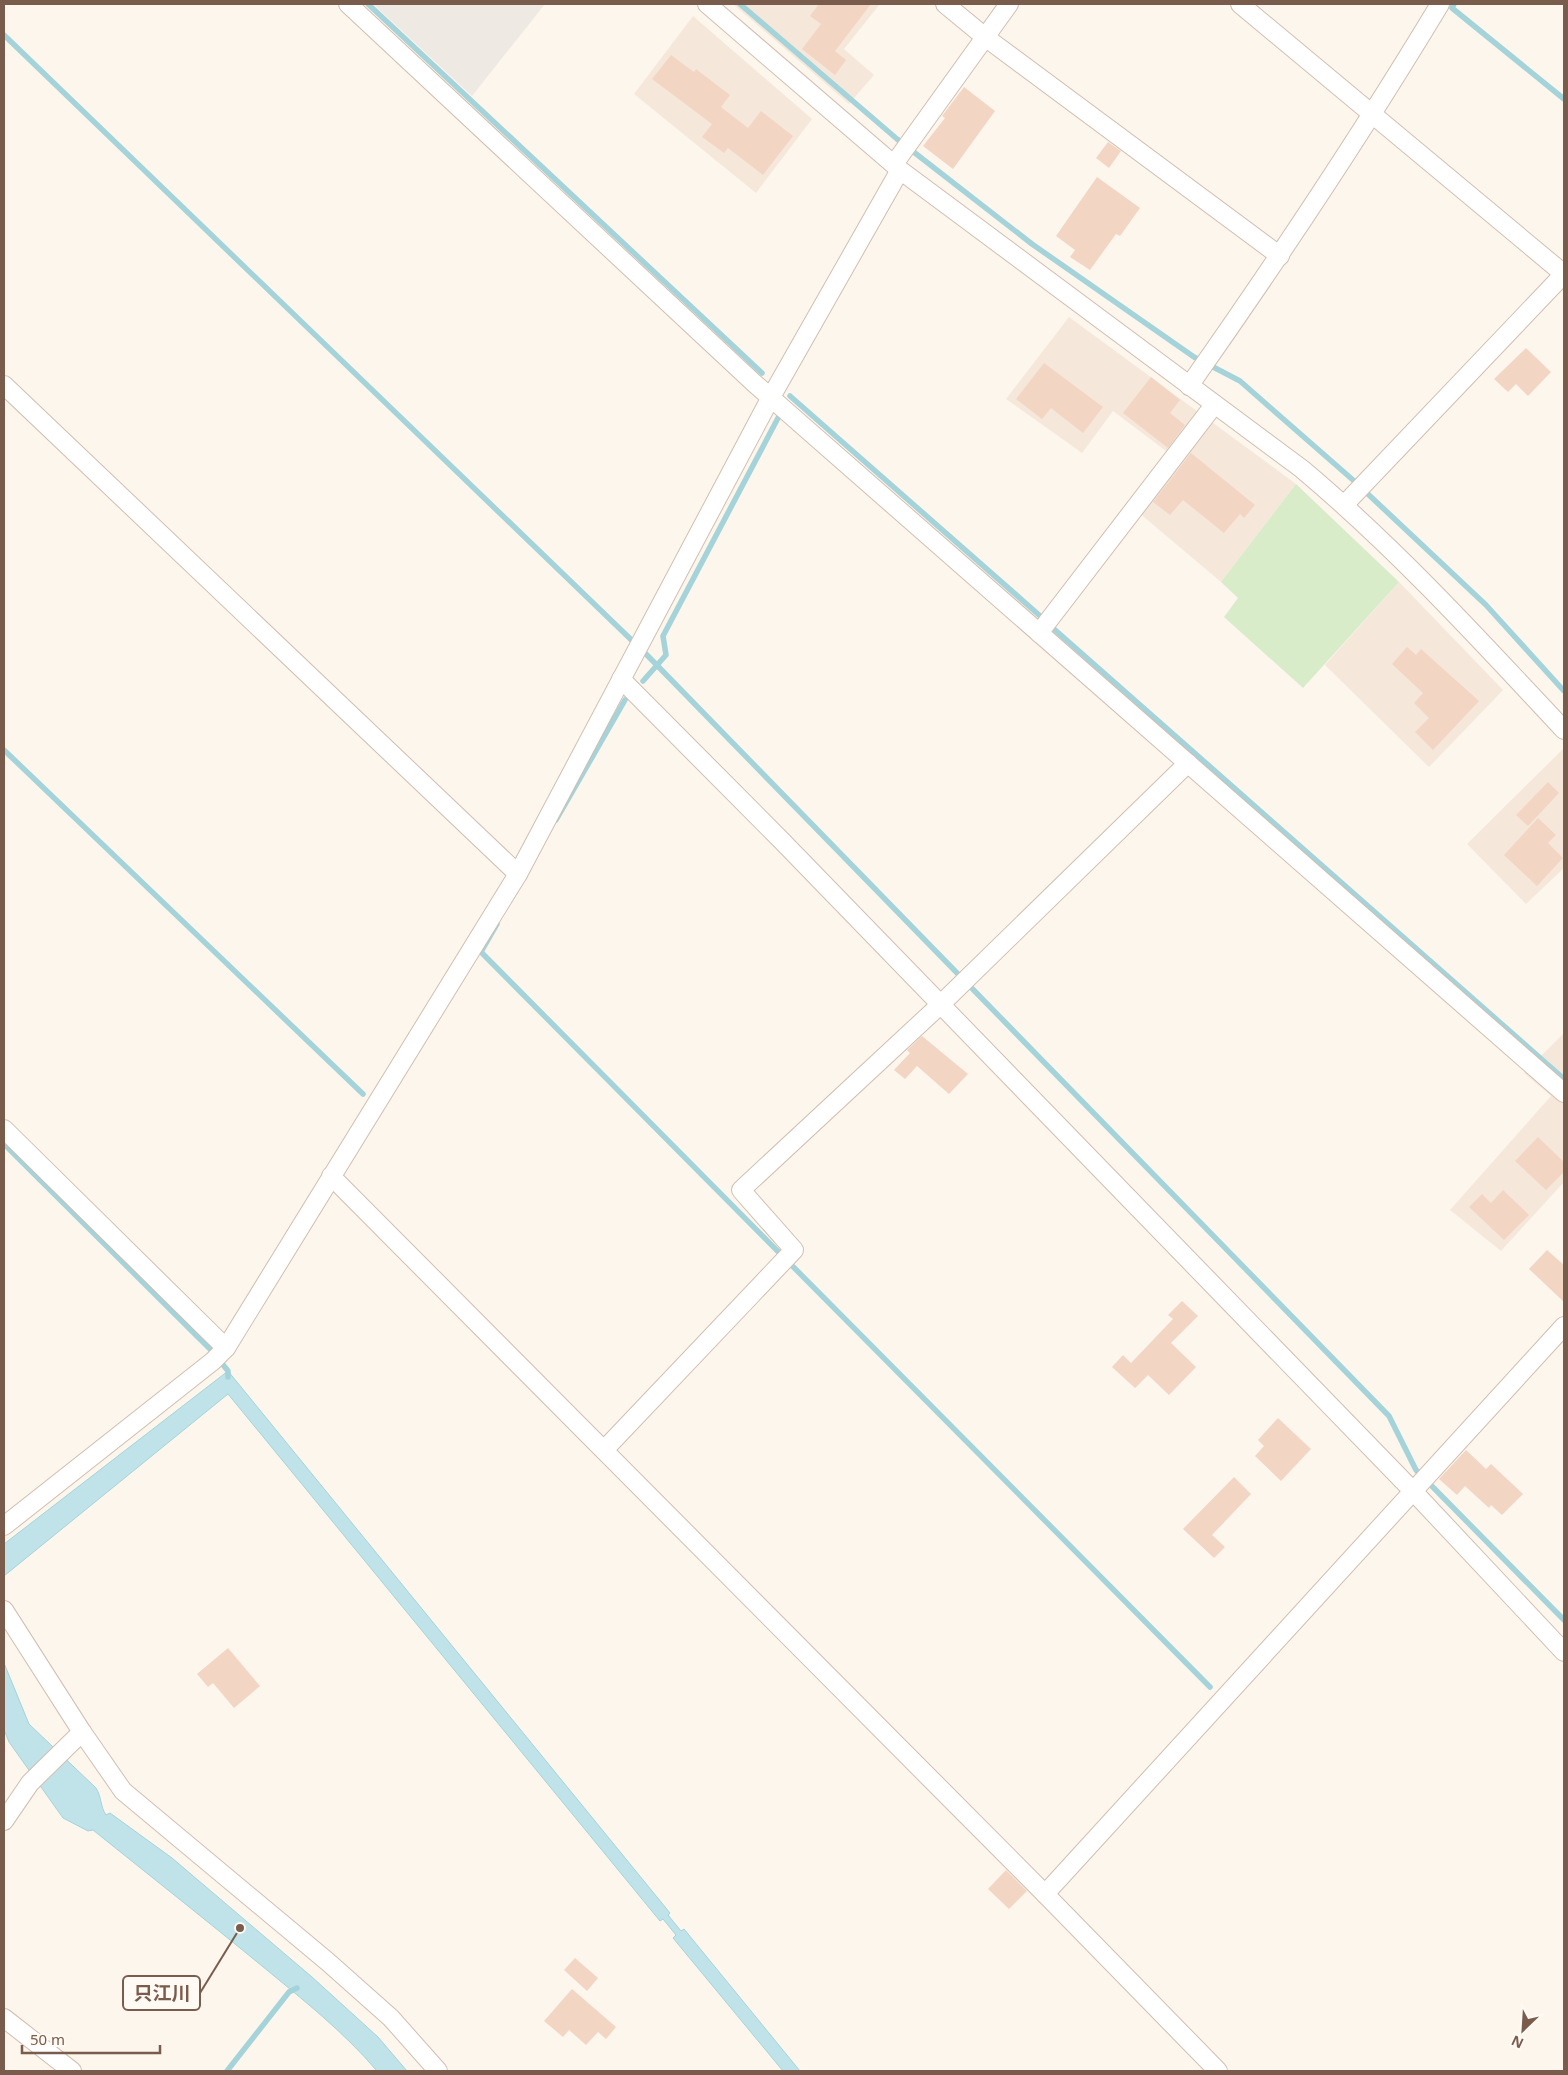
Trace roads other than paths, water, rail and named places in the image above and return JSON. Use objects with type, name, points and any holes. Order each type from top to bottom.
[{"type":"street","points":[[348,4],[771,397],[1564,1093]]},
{"type":"street","points":[[707,4],[899,162],[1214,405],[1302,469],[1355,493],[1428,586],[1564,730]]},
{"type":"street","points":[[945,4],[985,37],[1280,256]]},
{"type":"street","points":[[4,1526],[220,1354],[518,874],[771,397],[913,137],[1009,4]]},
{"type":"street","points":[[1240,4],[1564,274],[1355,493]]},
{"type":"street","points":[[1189,386],[1280,256],[1373,115],[1440,4]]},
{"type":"street","points":[[4,385],[518,874]]},
{"type":"street","points":[[1039,633],[1214,405]]},
{"type":"street","points":[[621,679],[940,1005],[1420,1481],[1564,1652]]},
{"type":"street","points":[[604,1450],[794,1250],[741,1190],[940,1005],[1188,763]]},
{"type":"street","points":[[4,1129],[220,1354]]},
{"type":"street","points":[[331,1176],[1045,1894],[1218,2071]]},
{"type":"street","points":[[1045,1894],[1420,1481],[1564,1326]]},
{"type":"street","points":[[4,1610],[82,1732],[123,1791],[328,1962],[392,2018],[438,2071]]},
{"type":"street","points":[[4,1821],[30,1783],[82,1732]]},
{"type":"street","points":[[4,2018],[72,2071]]},
{"type":"water","points":[[228,1371],[670,1913],[668,1915],[681,1931],[684,1929],[800,2071],[783,2071],[673,1938],[676,1935],[663,1919],[660,1921],[228,1394],[4,1576],[4,1544]]},
{"type":"water","points":[[4,1663],[29,1724],[96,1788],[106,1815],[110,1813],[172,1858],[312,1977],[378,2037],[407,2071],[377,2071],[322,2016],[199,1915],[93,1830],[88,1831],[63,1818],[9,1742],[4,1730]]},
{"type":"waterway","points":[[368,4],[762,373]]},
{"type":"waterway","points":[[740,4],[897,139],[1032,244],[1194,357],[1240,381],[1353,480],[1486,605],[1564,691]]},
{"type":"waterway","points":[[1454,4],[1452,8],[1564,99]]},
{"type":"waterway","points":[[4,35],[646,654],[1389,1416],[1416,1470],[1564,1620]]},
{"type":"waterway","points":[[790,396],[1039,615]]},
{"type":"waterway","points":[[643,681],[666,655],[663,636],[778,418]]},
{"type":"waterway","points":[[1054,629],[1564,1079]]},
{"type":"waterway","points":[[556,820],[625,700]]},
{"type":"waterway","points":[[4,750],[363,1094]]},
{"type":"waterway","points":[[497,924],[481,952],[1210,1687]]},
{"type":"waterway","points":[[4,1144],[212,1351],[228,1371],[228,1377]]},
{"type":"waterway","points":[[227,2071],[289,1992],[297,1988]]},
{"type":"place","name":"只江川","points":[[240,1928]]}]
